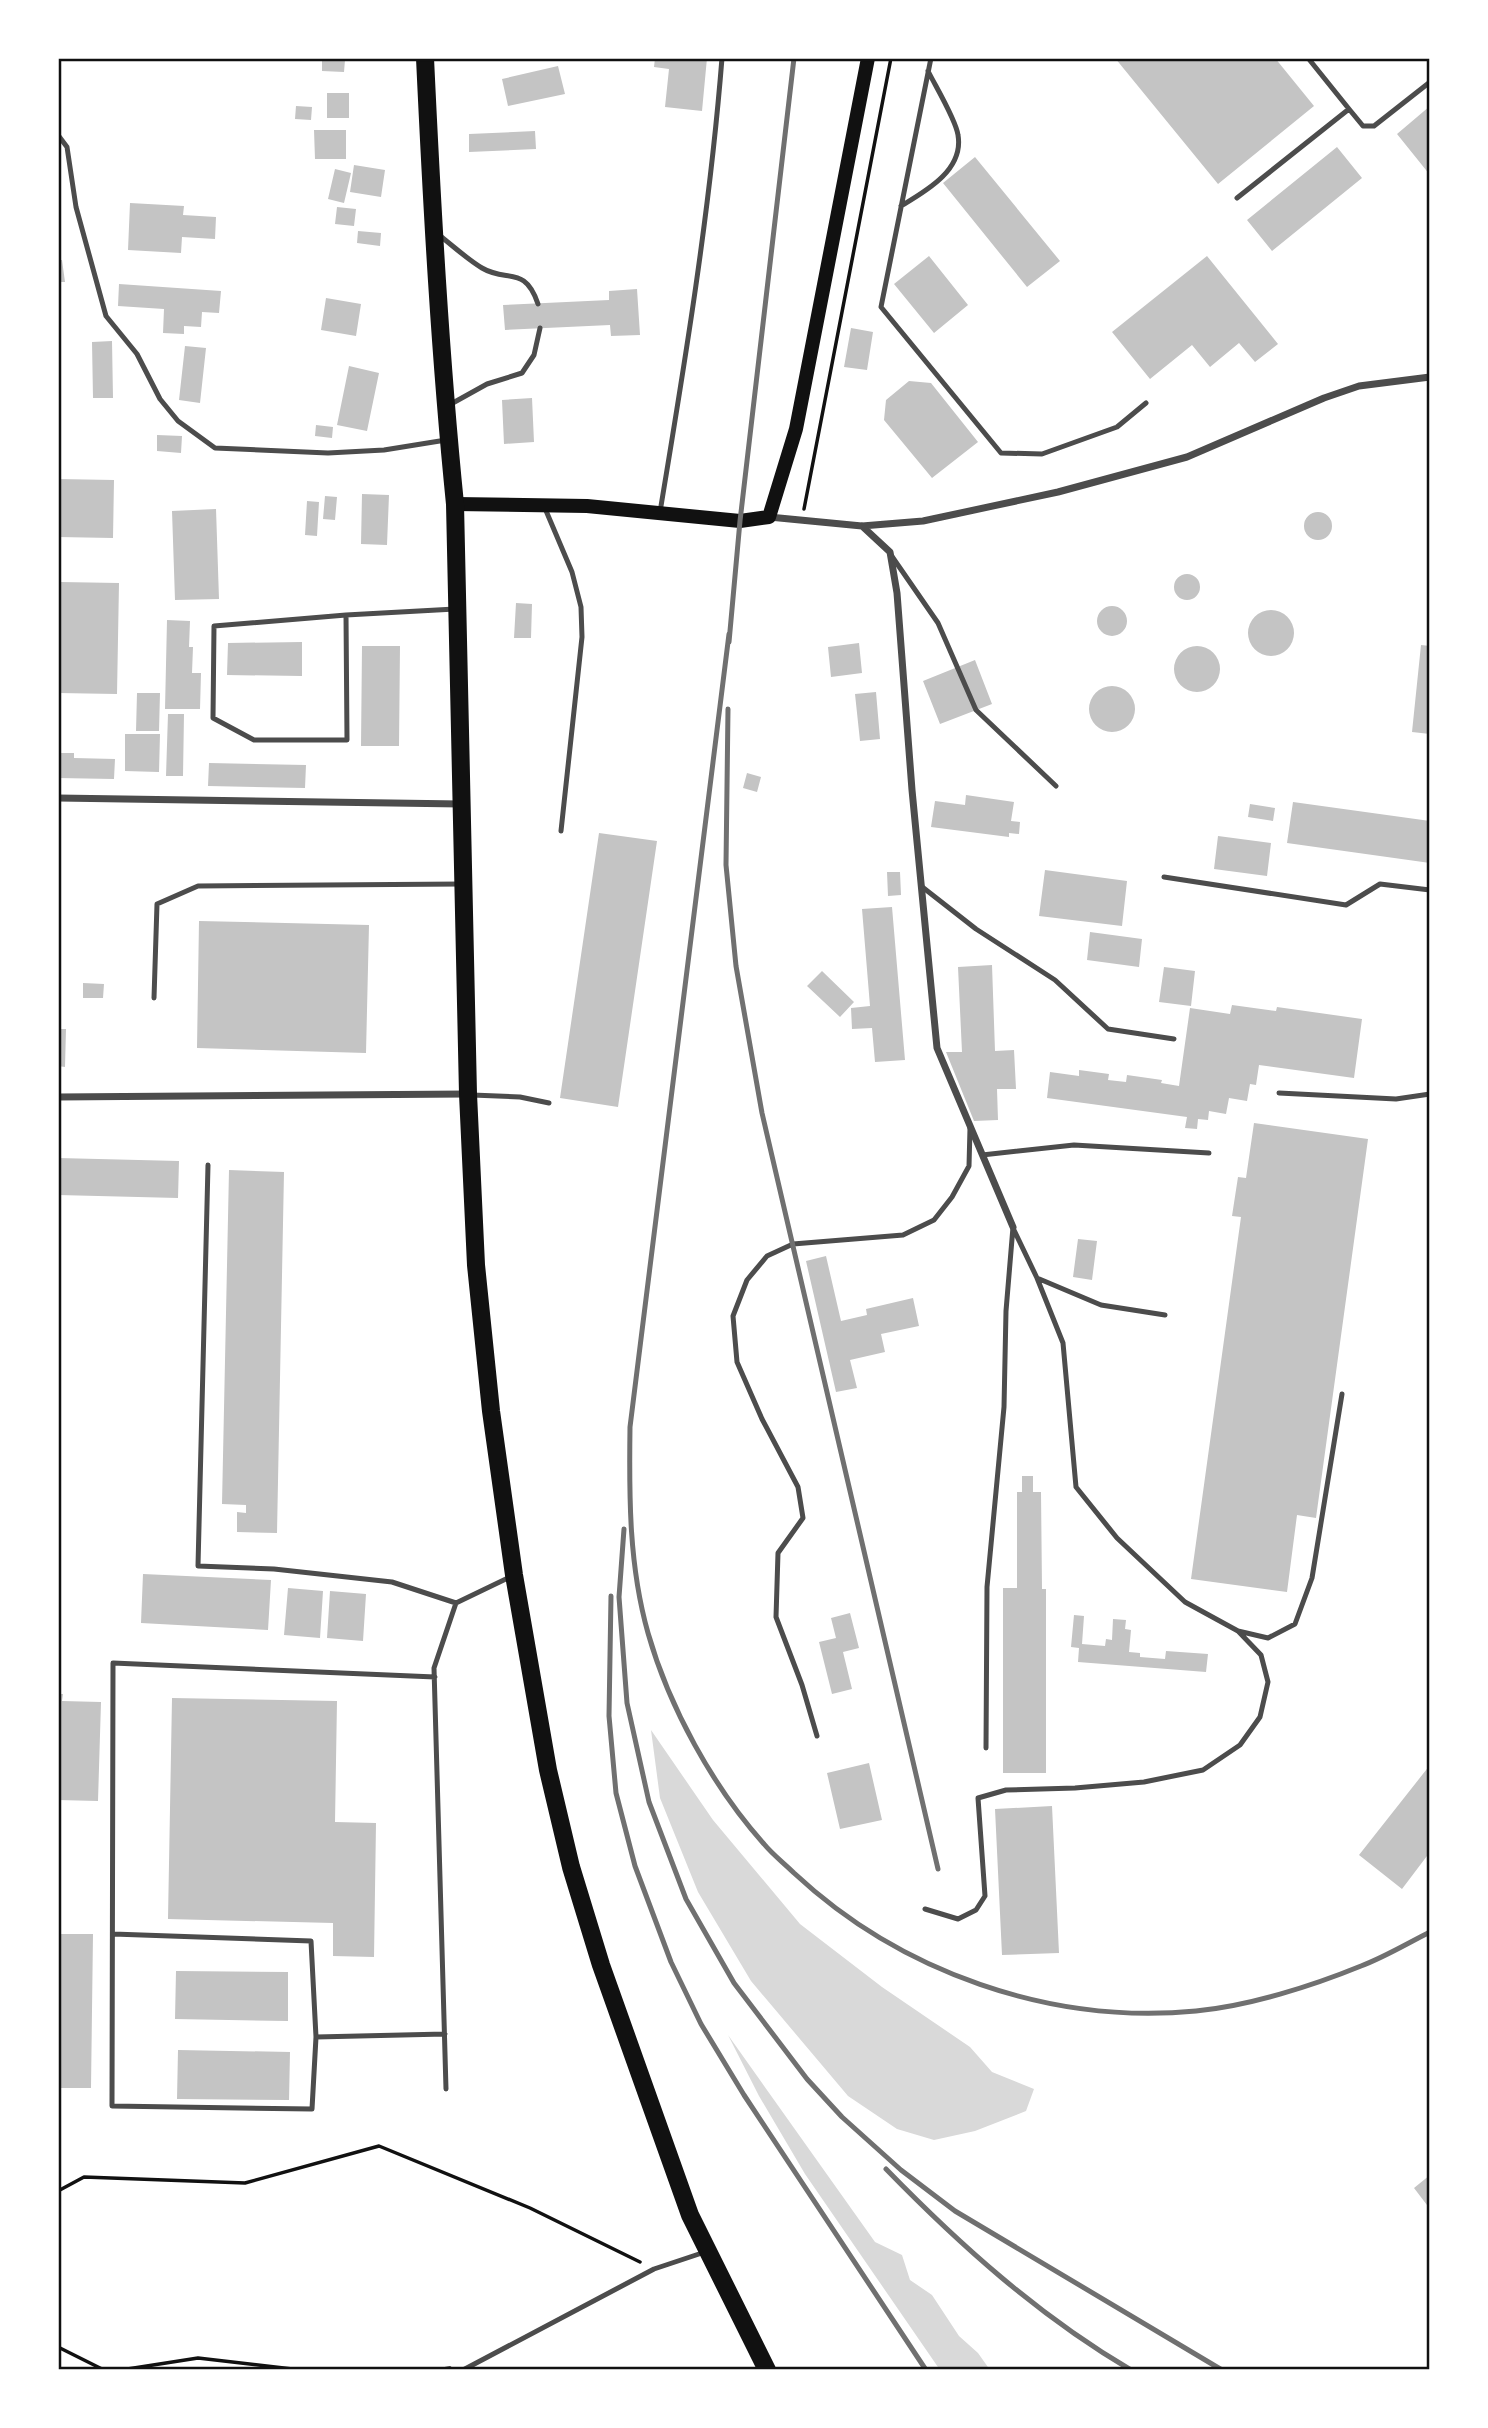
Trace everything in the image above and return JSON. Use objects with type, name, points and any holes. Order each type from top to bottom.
[{"type":"main road","points":[[425,58],[433,230],[445,408],[455,503],[468,1094],[476,1265],[491,1411],[514,1575],[548,1770],[571,1867],[601,1965],[690,2215],[767,2370]]},
{"type":"main road","points":[[455,503],[587,506],[740,521],[769,517],[796,429],[869,58]]},
{"type":"street","points":[[769,517],[862,526],[923,521],[1072,489],[1187,457],[1324,398],[1359,386],[1430,377]]},
{"type":"street","points":[[862,526],[890,552],[897,593],[937,1048],[1013,1227]]},
{"type":"street","points":[[58,798],[462,804]]},
{"type":"street","points":[[58,1097],[468,1094]]},
{"type":"lane","points":[[660,513],[701,240],[722,58]]},
{"type":"lane","points":[[931,58],[881,306],[1001,453],[1042,454],[1117,427],[1146,403]]},
{"type":"lane","points":[[1308,58],[1363,126],[1374,126],[1430,82]]},
{"type":"lane","points":[[901,206],[932,187],[951,165],[958,152],[958,133],[928,71]]},
{"type":"lane","points":[[1237,198],[1349,109]]},
{"type":"lane","points":[[58,135],[67,146],[76,206],[106,316],[137,354],[160,399],[178,421],[215,448],[328,453],[384,450],[449,440]]},
{"type":"lane","points":[[433,230],[485,270],[516,276],[533,289],[538,304]]},
{"type":"lane","points":[[445,408],[487,384],[522,373],[534,355],[540,328]]},
{"type":"lane","points":[[544,505],[572,572],[581,607],[582,637],[561,831]]},
{"type":"lane","points":[[890,552],[938,623],[976,710],[1056,786]]},
{"type":"lane","points":[[346,615],[347,740],[254,740],[213,718],[214,626],[346,615],[456,608]]},
{"type":"lane","points":[[1164,877],[1346,905],[1380,884],[1430,890]]},
{"type":"lane","points":[[154,998],[157,904],[198,886],[465,884]]},
{"type":"lane","points":[[921,886],[976,929],[1055,980],[1108,1029],[1174,1040]]},
{"type":"lane","points":[[1279,1093],[1396,1099],[1430,1094]]},
{"type":"lane","points":[[468,1094],[520,1097],[549,1102]]},
{"type":"lane","points":[[817,1735],[802,1685],[776,1617],[778,1553],[803,1518],[798,1487],[762,1419],[737,1362],[733,1316],[747,1280],[767,1255],[793,1244],[903,1236],[934,1220],[952,1197],[969,1166],[970,1126]]},
{"type":"lane","points":[[982,1155],[1074,1145],[1209,1153]]},
{"type":"lane","points":[[208,1165],[198,1566],[274,1569],[392,1582],[456,1603],[514,1575]]},
{"type":"lane","points":[[1013,1227],[1063,1343],[1076,1487],[1117,1538],[1185,1602],[1238,1631],[1268,1638],[1295,1624],[1312,1578],[1342,1394]]},
{"type":"lane","points":[[986,1748],[987,1587],[1003,1407],[1006,1311],[1013,1227]]},
{"type":"lane","points":[[1037,1278],[1101,1305],[1165,1315]]},
{"type":"lane","points":[[446,2090],[434,1668],[456,1603]]},
{"type":"lane","points":[[925,1909],[958,1919],[976,1910],[985,1896],[978,1798],[1006,1790],[1143,1782],[1203,1770],[1240,1745],[1260,1717],[1268,1682],[1261,1655],[1238,1631]]},
{"type":"lane","points":[[113,1934],[311,1941],[316,2037],[312,2109],[111,2106],[113,1663],[435,1677]]},
{"type":"lane","points":[[316,2037],[445,2034]]},
{"type":"lane","points":[[463,2370],[654,2269],[708,2251]]},
{"type":"path","points":[[802,520],[891,58]]},
{"type":"path","points":[[58,2191],[84,2177],[246,2183],[379,2146],[530,2208],[654,2269]]},
{"type":"path","points":[[58,2347],[104,2370]]},
{"type":"path","points":[[121,2370],[198,2358],[301,2370]]},
{"type":"shaded area","points":[[651,1730],[713,1820],[800,1924],[882,1987],[970,2047],[992,2072],[1034,2089],[1026,2111],[975,2131],[934,2140],[897,2129],[848,2096],[751,1981],[698,1892],[660,1798]]},
{"type":"shaded area","points":[[728,2035],[875,2242],[902,2255],[910,2280],[932,2295],[959,2336],[978,2353],[990,2370],[940,2370],[805,2174],[759,2096]]},
{"type":"building","points":[[322,58],[345,60],[344,72],[322,71]]},
{"type":"building","points":[[655,58],[707,58],[702,111],[665,107],[669,69],[654,67]]},
{"type":"building","points":[[1115,58],[1275,58],[1314,106],[1218,184]]},
{"type":"building","points":[[558,66],[565,94],[508,106],[502,79]]},
{"type":"building","points":[[327,93],[349,93],[349,118],[327,118]]},
{"type":"building","points":[[296,106],[312,107],[311,120],[295,119]]},
{"type":"building","points":[[1430,106],[1430,175],[1397,134]]},
{"type":"building","points":[[314,130],[346,130],[346,159],[315,159]]},
{"type":"building","points":[[535,131],[536,149],[469,152],[469,134]]},
{"type":"building","points":[[1337,147],[1362,178],[1272,251],[1247,220]]},
{"type":"building","points":[[975,157],[1060,261],[1027,287],[943,183]]},
{"type":"building","points":[[354,165],[385,170],[381,197],[350,192]]},
{"type":"building","points":[[335,169],[351,173],[344,203],[328,199]]},
{"type":"building","points":[[130,203],[184,206],[183,215],[216,217],[215,239],[182,237],[181,253],[128,250]]},
{"type":"building","points":[[337,207],[356,209],[354,226],[335,224]]},
{"type":"building","points":[[358,231],[381,233],[380,246],[357,243]]},
{"type":"building","points":[[929,256],[968,305],[934,333],[894,284]]},
{"type":"building","points":[[1207,256],[1278,344],[1255,362],[1239,343],[1210,367],[1192,345],[1150,379],[1112,332]]},
{"type":"building","points":[[58,260],[62,260],[65,282],[58,282]]},
{"type":"building","points":[[119,284],[221,291],[219,313],[202,312],[201,327],[184,326],[184,334],[163,333],[164,309],[118,306]]},
{"type":"building","points":[[637,289],[640,335],[611,336],[610,325],[505,330],[503,305],[609,300],[609,291]]},
{"type":"building","points":[[326,298],[361,304],[356,336],[321,330]]},
{"type":"building","points":[[851,328],[873,332],[867,370],[844,367]]},
{"type":"building","points":[[112,341],[113,398],[93,398],[92,342]]},
{"type":"building","points":[[185,346],[206,348],[200,403],[179,400]]},
{"type":"building","points":[[349,366],[379,373],[367,431],[337,425]]},
{"type":"building","points":[[909,381],[931,383],[978,442],[932,478],[884,420],[886,400]]},
{"type":"building","points":[[532,398],[534,442],[504,444],[502,400]]},
{"type":"building","points":[[316,425],[333,427],[332,438],[315,436]]},
{"type":"building","points":[[157,435],[182,436],[181,453],[157,451]]},
{"type":"building","points":[[58,479],[114,480],[113,538],[58,537]]},
{"type":"building","points":[[362,494],[389,495],[387,545],[361,544]]},
{"type":"building","points":[[325,496],[337,497],[335,520],[323,519]]},
{"type":"building","points":[[307,501],[319,502],[317,536],[305,535]]},
{"type":"building","points":[[216,509],[219,599],[175,600],[172,511]]},
{"type":"building","points":[[1318,512],[1328,516],[1332,526],[1328,536],[1318,540],[1308,536],[1304,526],[1308,516]]},
{"type":"building","points":[[1187,574],[1197,577],[1200,587],[1197,597],[1187,600],[1177,597],[1174,587],[1177,577]]},
{"type":"building","points":[[60,582],[119,583],[117,694],[58,693]]},
{"type":"building","points":[[516,603],[532,604],[531,638],[514,638]]},
{"type":"building","points":[[1112,606],[1123,610],[1127,621],[1123,632],[1112,636],[1101,632],[1097,621],[1101,610]]},
{"type":"building","points":[[1271,610],[1287,617],[1294,633],[1287,649],[1271,656],[1255,649],[1248,633],[1255,617]]},
{"type":"building","points":[[167,620],[190,621],[192,673],[201,673],[200,709],[165,709]]},
{"type":"building","points":[[302,642],[302,676],[227,675],[228,643]]},
{"type":"building","points":[[859,643],[862,673],[831,677],[828,647]]},
{"type":"building","points":[[1421,645],[1430,646],[1430,734],[1412,732]]},
{"type":"building","points":[[362,646],[400,646],[399,746],[361,746]]},
{"type":"building","points":[[1197,646],[1213,653],[1220,669],[1213,685],[1197,692],[1181,685],[1174,669],[1181,653]]},
{"type":"building","points":[[975,660],[992,704],[940,724],[923,681]]},
{"type":"building","points":[[1112,686],[1128,693],[1135,709],[1128,725],[1112,732],[1096,725],[1089,709],[1096,693]]},
{"type":"building","points":[[876,692],[880,739],[860,741],[855,694]]},
{"type":"building","points":[[137,693],[160,693],[159,731],[136,731]]},
{"type":"building","points":[[168,714],[184,714],[183,776],[166,776]]},
{"type":"building","points":[[125,734],[160,734],[159,772],[125,771]]},
{"type":"building","points":[[58,753],[74,753],[74,758],[115,759],[114,779],[58,778]]},
{"type":"building","points":[[209,763],[306,765],[305,788],[208,786]]},
{"type":"building","points":[[747,773],[761,777],[757,792],[743,788]]},
{"type":"building","points":[[966,795],[1014,802],[1011,821],[1020,822],[1019,834],[1009,833],[1009,837],[931,827],[935,801],[965,805]]},
{"type":"building","points":[[1293,802],[1430,821],[1430,863],[1287,843]]},
{"type":"building","points":[[1250,804],[1275,808],[1273,821],[1248,817]]},
{"type":"building","points":[[599,833],[657,841],[618,1107],[560,1098]]},
{"type":"building","points":[[1218,836],[1271,843],[1267,876],[1214,869]]},
{"type":"building","points":[[1045,870],[1127,881],[1122,926],[1039,916]]},
{"type":"building","points":[[887,872],[900,872],[901,895],[888,896]]},
{"type":"building","points":[[892,907],[905,1060],[875,1062],[872,1028],[852,1029],[851,1008],[870,1006],[862,909]]},
{"type":"building","points":[[199,921],[369,925],[366,1053],[197,1048]]},
{"type":"building","points":[[1090,932],[1142,939],[1139,967],[1087,960]]},
{"type":"building","points":[[992,965],[995,1051],[1014,1050],[1016,1089],[997,1089],[998,1120],[974,1121],[946,1052],[962,1052],[958,967]]},
{"type":"building","points":[[1164,967],[1195,971],[1191,1006],[1159,1002]]},
{"type":"building","points":[[822,971],[854,1002],[840,1017],[807,986]]},
{"type":"building","points":[[83,983],[104,984],[103,998],[83,998]]},
{"type":"building","points":[[1232,1005],[1276,1011],[1277,1007],[1362,1019],[1354,1078],[1259,1065],[1256,1085],[1250,1084],[1247,1101],[1229,1098],[1226,1114],[1209,1111],[1208,1120],[1198,1119],[1197,1129],[1185,1128],[1187,1117],[1047,1098],[1050,1072],[1079,1076],[1079,1070],[1109,1074],[1108,1080],[1126,1082],[1127,1075],[1162,1080],[1161,1083],[1179,1086],[1190,1008],[1230,1014]]},
{"type":"building","points":[[58,1029],[66,1029],[65,1067],[58,1066]]},
{"type":"building","points":[[1254,1123],[1368,1139],[1316,1518],[1297,1515],[1287,1592],[1191,1579],[1241,1217],[1232,1216],[1238,1177],[1246,1178]]},
{"type":"building","points":[[58,1158],[179,1161],[178,1198],[58,1195]]},
{"type":"building","points":[[229,1170],[284,1172],[277,1533],[237,1532],[237,1512],[246,1513],[246,1505],[222,1504]]},
{"type":"building","points":[[1078,1239],[1097,1241],[1092,1280],[1073,1277]]},
{"type":"building","points":[[826,1256],[841,1321],[867,1315],[866,1309],[913,1298],[919,1326],[881,1334],[885,1352],[850,1360],[857,1388],[836,1392],[806,1261]]},
{"type":"building","points":[[1022,1476],[1033,1476],[1033,1492],[1041,1492],[1042,1589],[1046,1589],[1046,1773],[1003,1773],[1003,1588],[1017,1588],[1017,1492],[1022,1492]]},
{"type":"building","points":[[143,1574],[271,1580],[268,1630],[141,1623]]},
{"type":"building","points":[[288,1588],[323,1591],[320,1638],[284,1635]]},
{"type":"building","points":[[330,1591],[366,1594],[363,1641],[327,1638]]},
{"type":"building","points":[[850,1613],[859,1648],[843,1652],[852,1689],[832,1694],[819,1642],[836,1638],[831,1618]]},
{"type":"building","points":[[1074,1615],[1084,1616],[1082,1644],[1105,1646],[1106,1639],[1112,1640],[1113,1619],[1126,1620],[1125,1629],[1131,1630],[1129,1652],[1140,1653],[1140,1657],[1165,1659],[1166,1651],[1208,1654],[1206,1672],[1078,1662],[1079,1648],[1071,1647]]},
{"type":"building","points":[[58,1694],[63,1694],[62,1701],[101,1702],[98,1801],[58,1800]]},
{"type":"building","points":[[172,1698],[337,1701],[335,1822],[376,1823],[374,1957],[333,1956],[333,1923],[168,1919]]},
{"type":"building","points":[[869,1763],[882,1820],[840,1829],[827,1773]]},
{"type":"building","points":[[1430,1765],[1430,1852],[1402,1889],[1359,1855]]},
{"type":"building","points":[[1052,1806],[1059,1953],[1002,1955],[995,1809]]},
{"type":"building","points":[[58,1934],[93,1934],[91,2088],[58,2088]]},
{"type":"building","points":[[176,1971],[288,1972],[288,2021],[175,2019]]},
{"type":"building","points":[[178,2050],[290,2052],[289,2100],[177,2099]]},
{"type":"building","points":[[1430,2175],[1430,2209],[1414,2188]]},
{"type":"railway","points":[[729,642],[740,521],[794,58]]},
{"type":"railway","points":[[729,634],[630,1427],[632,1531],[642,1608],[657,1661],[680,1717],[695,1745],[727,1797],[764,1844],[836,1908],[881,1938],[929,1964],[980,1984],[1033,2000],[1086,2009],[1141,2013],[1216,2008],[1259,2000],[1322,1981],[1379,1958],[1430,1932]]},
{"type":"railway","points":[[728,709],[726,865],[736,966],[762,1113],[938,1869]]},
{"type":"railway","points":[[624,1529],[619,1597],[627,1703],[649,1802],[686,1899],[734,1983],[807,2079],[842,2117],[901,2170],[955,2211],[1222,2370]]},
{"type":"railway","points":[[611,1596],[609,1716],[616,1793],[635,1866],[671,1962],[701,2024],[744,2095],[926,2370]]},
{"type":"railway","points":[[886,2169],[1002,2278],[1064,2326],[1131,2370]]}]
